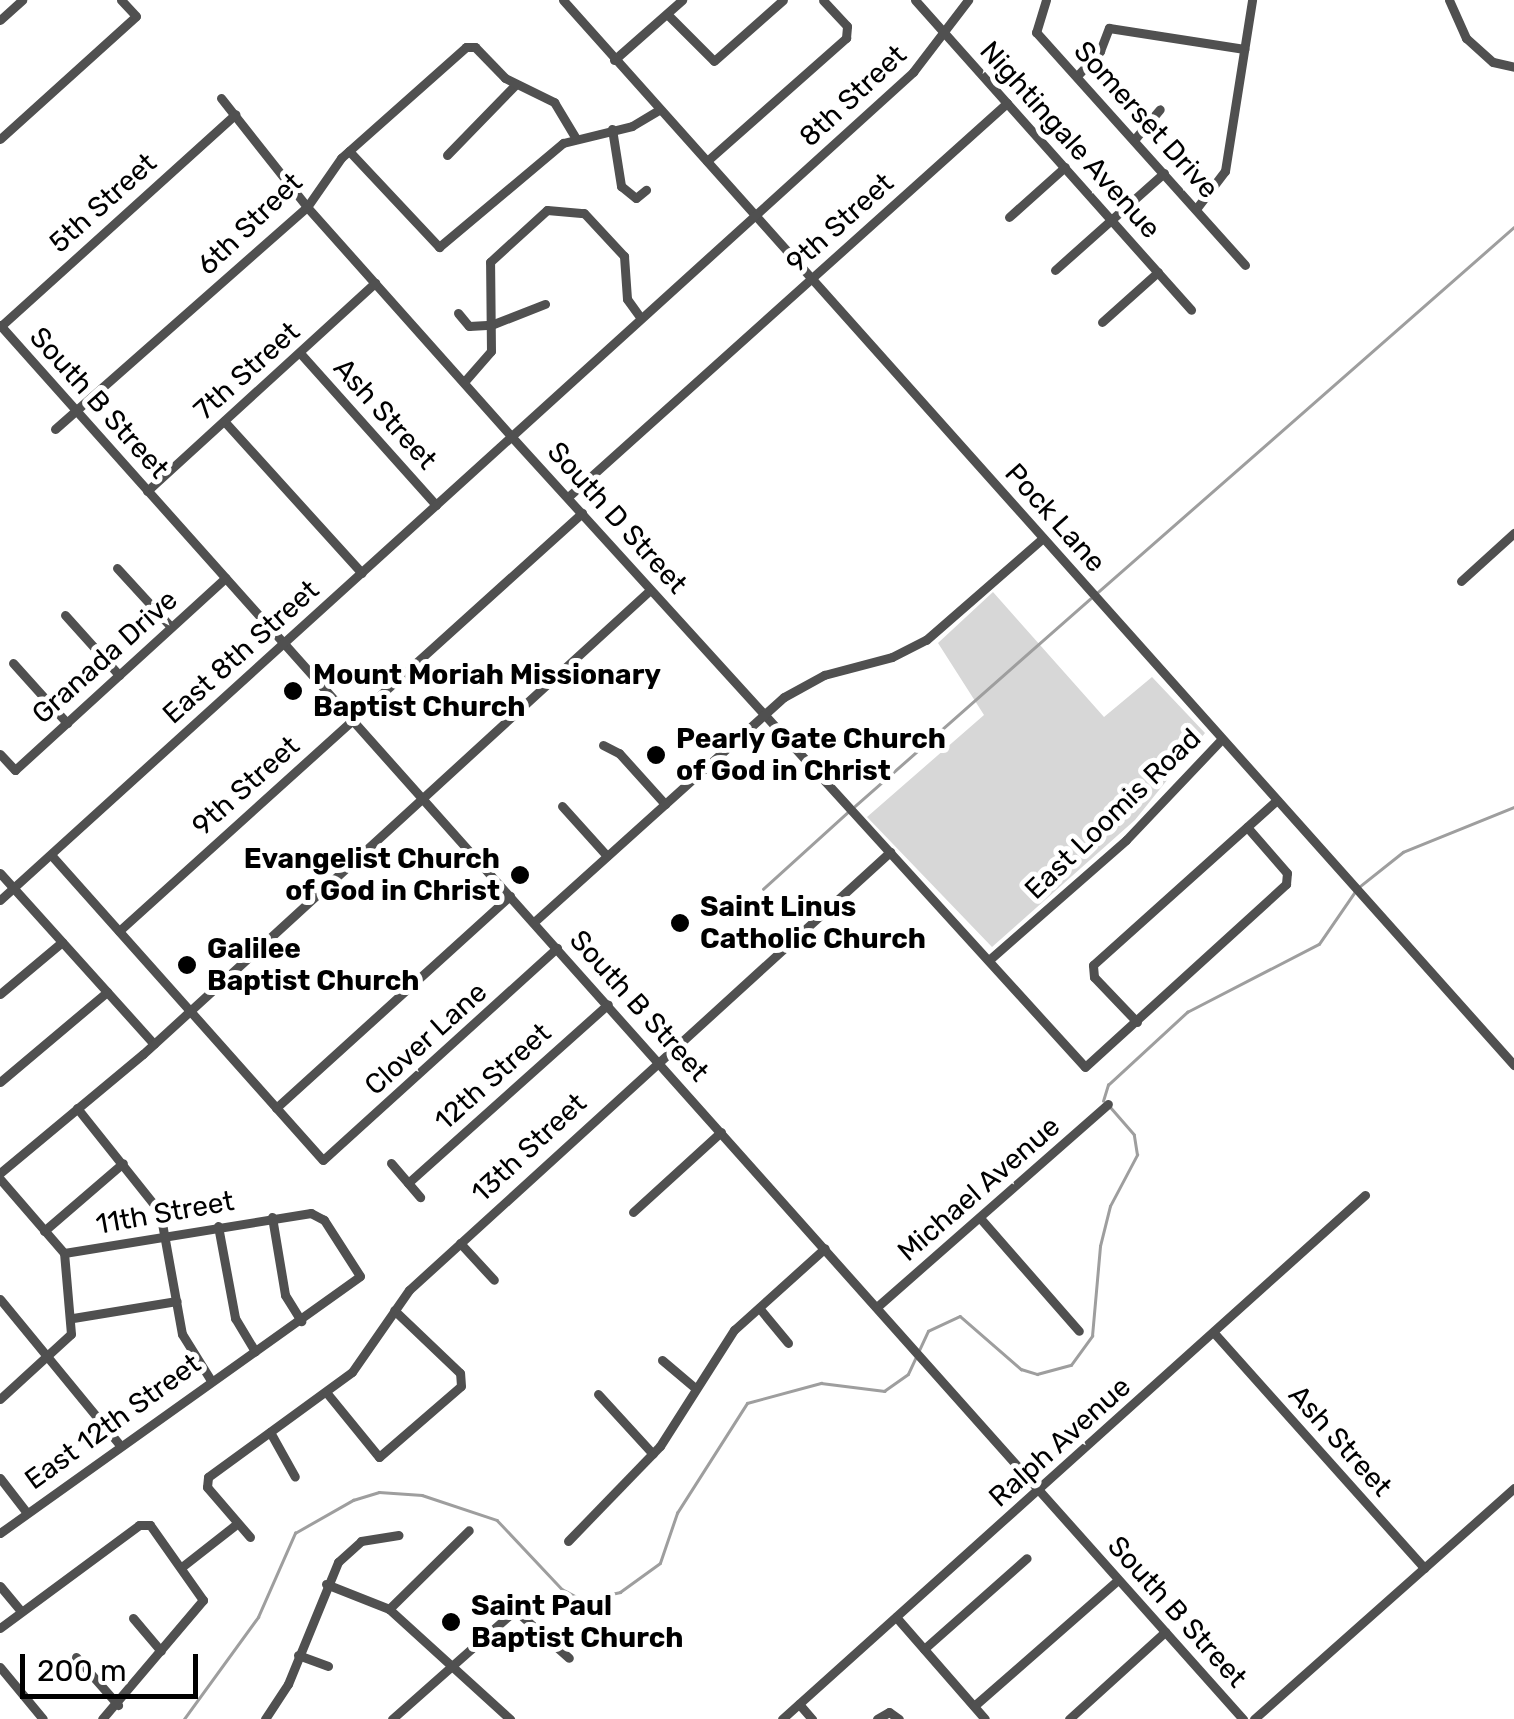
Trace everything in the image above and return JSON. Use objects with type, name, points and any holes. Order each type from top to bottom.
[{"type":"street","points":[[0,20],[22,0]]},
{"type":"street","points":[[0,138],[136,16],[122,0]]},
{"type":"street","name":"Pock Lane","points":[[563,0],[1514,1065]]},
{"type":"street","points":[[614,60],[682,0]]},
{"type":"street","points":[[667,14],[714,61],[783,0]]},
{"type":"street","points":[[707,161],[846,38],[848,26],[823,0]]},
{"type":"street","name":"Nightingale Avenue","points":[[915,0],[1191,310]]},
{"type":"street","name":"8th Street","points":[[756,215],[914,72],[968,0]]},
{"type":"street","name":"Somerset Drive","points":[[1046,0],[1036,32],[1245,264]]},
{"type":"street","points":[[1196,209],[1224,172],[1252,0]]},
{"type":"street","points":[[1449,0],[1474,46],[1514,68]]},
{"type":"street","points":[[1077,76],[1100,51],[1108,28],[1244,50]]},
{"type":"street","name":"6th Street","points":[[55,429],[307,207],[349,151],[471,46],[516,84]]},
{"type":"street","points":[[447,155],[516,84],[554,102],[575,137]]},
{"type":"street","name":"South D Street","points":[[220,98],[307,207],[762,715],[1085,1067],[1137,1022]]},
{"type":"street","name":"9th Street","points":[[568,497],[1007,103]]},
{"type":"street","points":[[1134,140],[1160,109]]},
{"type":"street","points":[[349,151],[440,247],[575,137],[612,130],[659,110]]},
{"type":"street","name":"5th Street","points":[[1,325],[236,114]]},
{"type":"street","points":[[612,130],[621,186],[636,198],[646,190]]},
{"type":"street","points":[[1009,217],[1065,167]]},
{"type":"street","points":[[1056,270],[1164,173]]},
{"type":"street","points":[[464,382],[490,353],[490,262],[554,209],[584,213],[624,256],[627,299],[640,316]]},
{"type":"street","name":"East 8th Street","points":[[0,900],[640,316],[756,215]]},
{"type":"street","points":[[1102,322],[1158,272]]},
{"type":"street","name":"7th Street","points":[[148,491],[376,283]]},
{"type":"street","points":[[458,313],[468,326],[490,325],[544,304]]},
{"type":"street","name":"South B Street","points":[[1,325],[1243,1719]]},
{"type":"street","name":"Ash Street","points":[[300,353],[436,505]]},
{"type":"street","points":[[224,421],[362,573]]},
{"type":"street","name":"9th Street","points":[[118,931],[582,513]]},
{"type":"street","points":[[1461,581],[1514,533]]},
{"type":"street","points":[[534,922],[762,715],[813,680],[892,657],[926,640],[1043,538]]},
{"type":"street","points":[[118,568],[171,627]]},
{"type":"street","name":"Granada Drive","points":[[0,754],[15,770],[225,578]]},
{"type":"street","points":[[64,1254],[0,1176],[154,1044],[188,1007],[650,590]]},
{"type":"street","points":[[65,615],[119,675]]},
{"type":"street","points":[[12,663],[67,723]]},
{"type":"street","name":"East Loomis Road","points":[[989,960],[1126,840],[1222,738]]},
{"type":"street","points":[[603,745],[619,753],[665,804]]},
{"type":"street","points":[[1247,827],[1286,873],[1286,884],[1137,1022],[1094,976],[1093,965],[1277,800]]},
{"type":"street","points":[[562,806],[607,856]]},
{"type":"street","name":"13th Street","points":[[234,1526],[205,1480],[365,1359],[394,1310],[460,1242],[890,852]]},
{"type":"street","points":[[52,856],[276,1108],[510,896]]},
{"type":"street","points":[[0,873],[154,1044]]},
{"type":"street","points":[[0,994],[62,942]]},
{"type":"street","name":"Clover Lane","points":[[276,1108],[322,1160],[557,948]]},
{"type":"street","points":[[0,1082],[107,992]]},
{"type":"street","name":"12th Street","points":[[408,1183],[608,1004]]},
{"type":"street","name":"Michael Avenue","points":[[878,1306],[1108,1104]]},
{"type":"street","points":[[77,1108],[155,1202],[185,1342],[210,1379]]},
{"type":"street","points":[[633,1212],[721,1132]]},
{"type":"street","points":[[392,1163],[420,1198]]},
{"type":"street","points":[[44,1231],[123,1164]]},
{"type":"street","name":"Ralph Avenue","points":[[782,1719],[1215,1334],[1365,1195]]},
{"type":"street","points":[[218,1226],[235,1318],[255,1351],[301,1321],[286,1295],[272,1217]]},
{"type":"street","name":"11th Street","points":[[73,1318],[64,1254],[272,1217],[320,1217],[360,1276],[301,1321]]},
{"type":"street","points":[[980,1218],[1079,1331]]},
{"type":"street","points":[[460,1242],[494,1280]]},
{"type":"street","points":[[568,1541],[653,1454],[734,1330],[826,1248]]},
{"type":"street","points":[[0,1299],[120,1445]]},
{"type":"street","points":[[0,1399],[69,1338],[73,1318],[176,1302]]},
{"type":"street","points":[[760,1308],[788,1342]]},
{"type":"street","points":[[326,1392],[379,1457],[461,1386],[460,1373],[394,1310]]},
{"type":"street","name":"Ash Street","points":[[1215,1334],[1424,1568]]},
{"type":"street","name":"East 12th Street","points":[[0,1533],[210,1379],[255,1351]]},
{"type":"street","points":[[662,1360],[694,1387]]},
{"type":"street","points":[[598,1394],[653,1454]]},
{"type":"street","points":[[270,1432],[295,1477]]},
{"type":"street","points":[[0,1478],[27,1513]]},
{"type":"street","points":[[1254,1719],[1514,1488]]},
{"type":"street","points":[[0,1628],[146,1523],[183,1566],[203,1600],[102,1719]]},
{"type":"street","points":[[183,1566],[234,1526],[250,1537]]},
{"type":"street","points":[[389,1609],[469,1530]]},
{"type":"street","points":[[265,1719],[288,1684],[338,1562],[361,1541],[399,1535]]},
{"type":"street","points":[[924,1650],[1027,1558]]},
{"type":"street","points":[[974,1706],[1118,1580]]},
{"type":"street","points":[[326,1584],[389,1609],[510,1719]]},
{"type":"street","points":[[0,1586],[21,1611]]},
{"type":"street","points":[[392,1719],[515,1610],[569,1658]]},
{"type":"street","points":[[132,1618],[161,1651]]},
{"type":"street","points":[[896,1618],[985,1719]]},
{"type":"street","points":[[1069,1719],[1165,1632]]},
{"type":"street","points":[[298,1655],[328,1666]]},
{"type":"street","points":[[76,1656],[118,1704]]},
{"type":"street","points":[[0,1667],[43,1719]]},
{"type":"street","points":[[799,1704],[812,1719]]},
{"type":"street","points":[[876,1719],[889,1712],[899,1719]]},
{"type":"shaded area","points":[[993,592],[1104,717],[1152,677],[1205,733],[1135,820],[992,947],[867,817],[984,715],[938,643]]},
{"type":"waterway","points":[[1098,592],[1514,227]]},
{"type":"waterway","points":[[855,806],[1090,599]]},
{"type":"waterway","points":[[1359,887],[1403,852],[1514,807]]},
{"type":"waterway","points":[[763,889],[849,811]]},
{"type":"waterway","points":[[1103,1101],[1108,1085],[1187,1012],[1319,944],[1354,893]]},
{"type":"waterway","points":[[184,1719],[258,1617],[295,1533],[353,1500],[379,1492],[422,1495],[497,1520],[562,1589],[583,1600],[620,1592],[660,1563],[677,1513],[747,1403],[821,1383],[884,1391],[908,1374],[928,1331],[960,1316],[1021,1369],[1037,1374],[1071,1365],[1092,1336],[1100,1246],[1110,1206],[1137,1155],[1134,1135],[1109,1106]]},
{"type":"place","name":"Mount Moriah Missionary Baptist Church","points":[[293,691]]},
{"type":"place","name":"Pearly Gate Church of God in Christ","points":[[656,755]]},
{"type":"place","name":"Evangelist Church of God in Christ","points":[[520,875]]},
{"type":"place","name":"Saint Linus Catholic Church","points":[[680,923]]},
{"type":"place","name":"Galilee Baptist Church","points":[[187,965]]},
{"type":"place","name":"Saint Paul Baptist Church","points":[[451,1622]]}]
